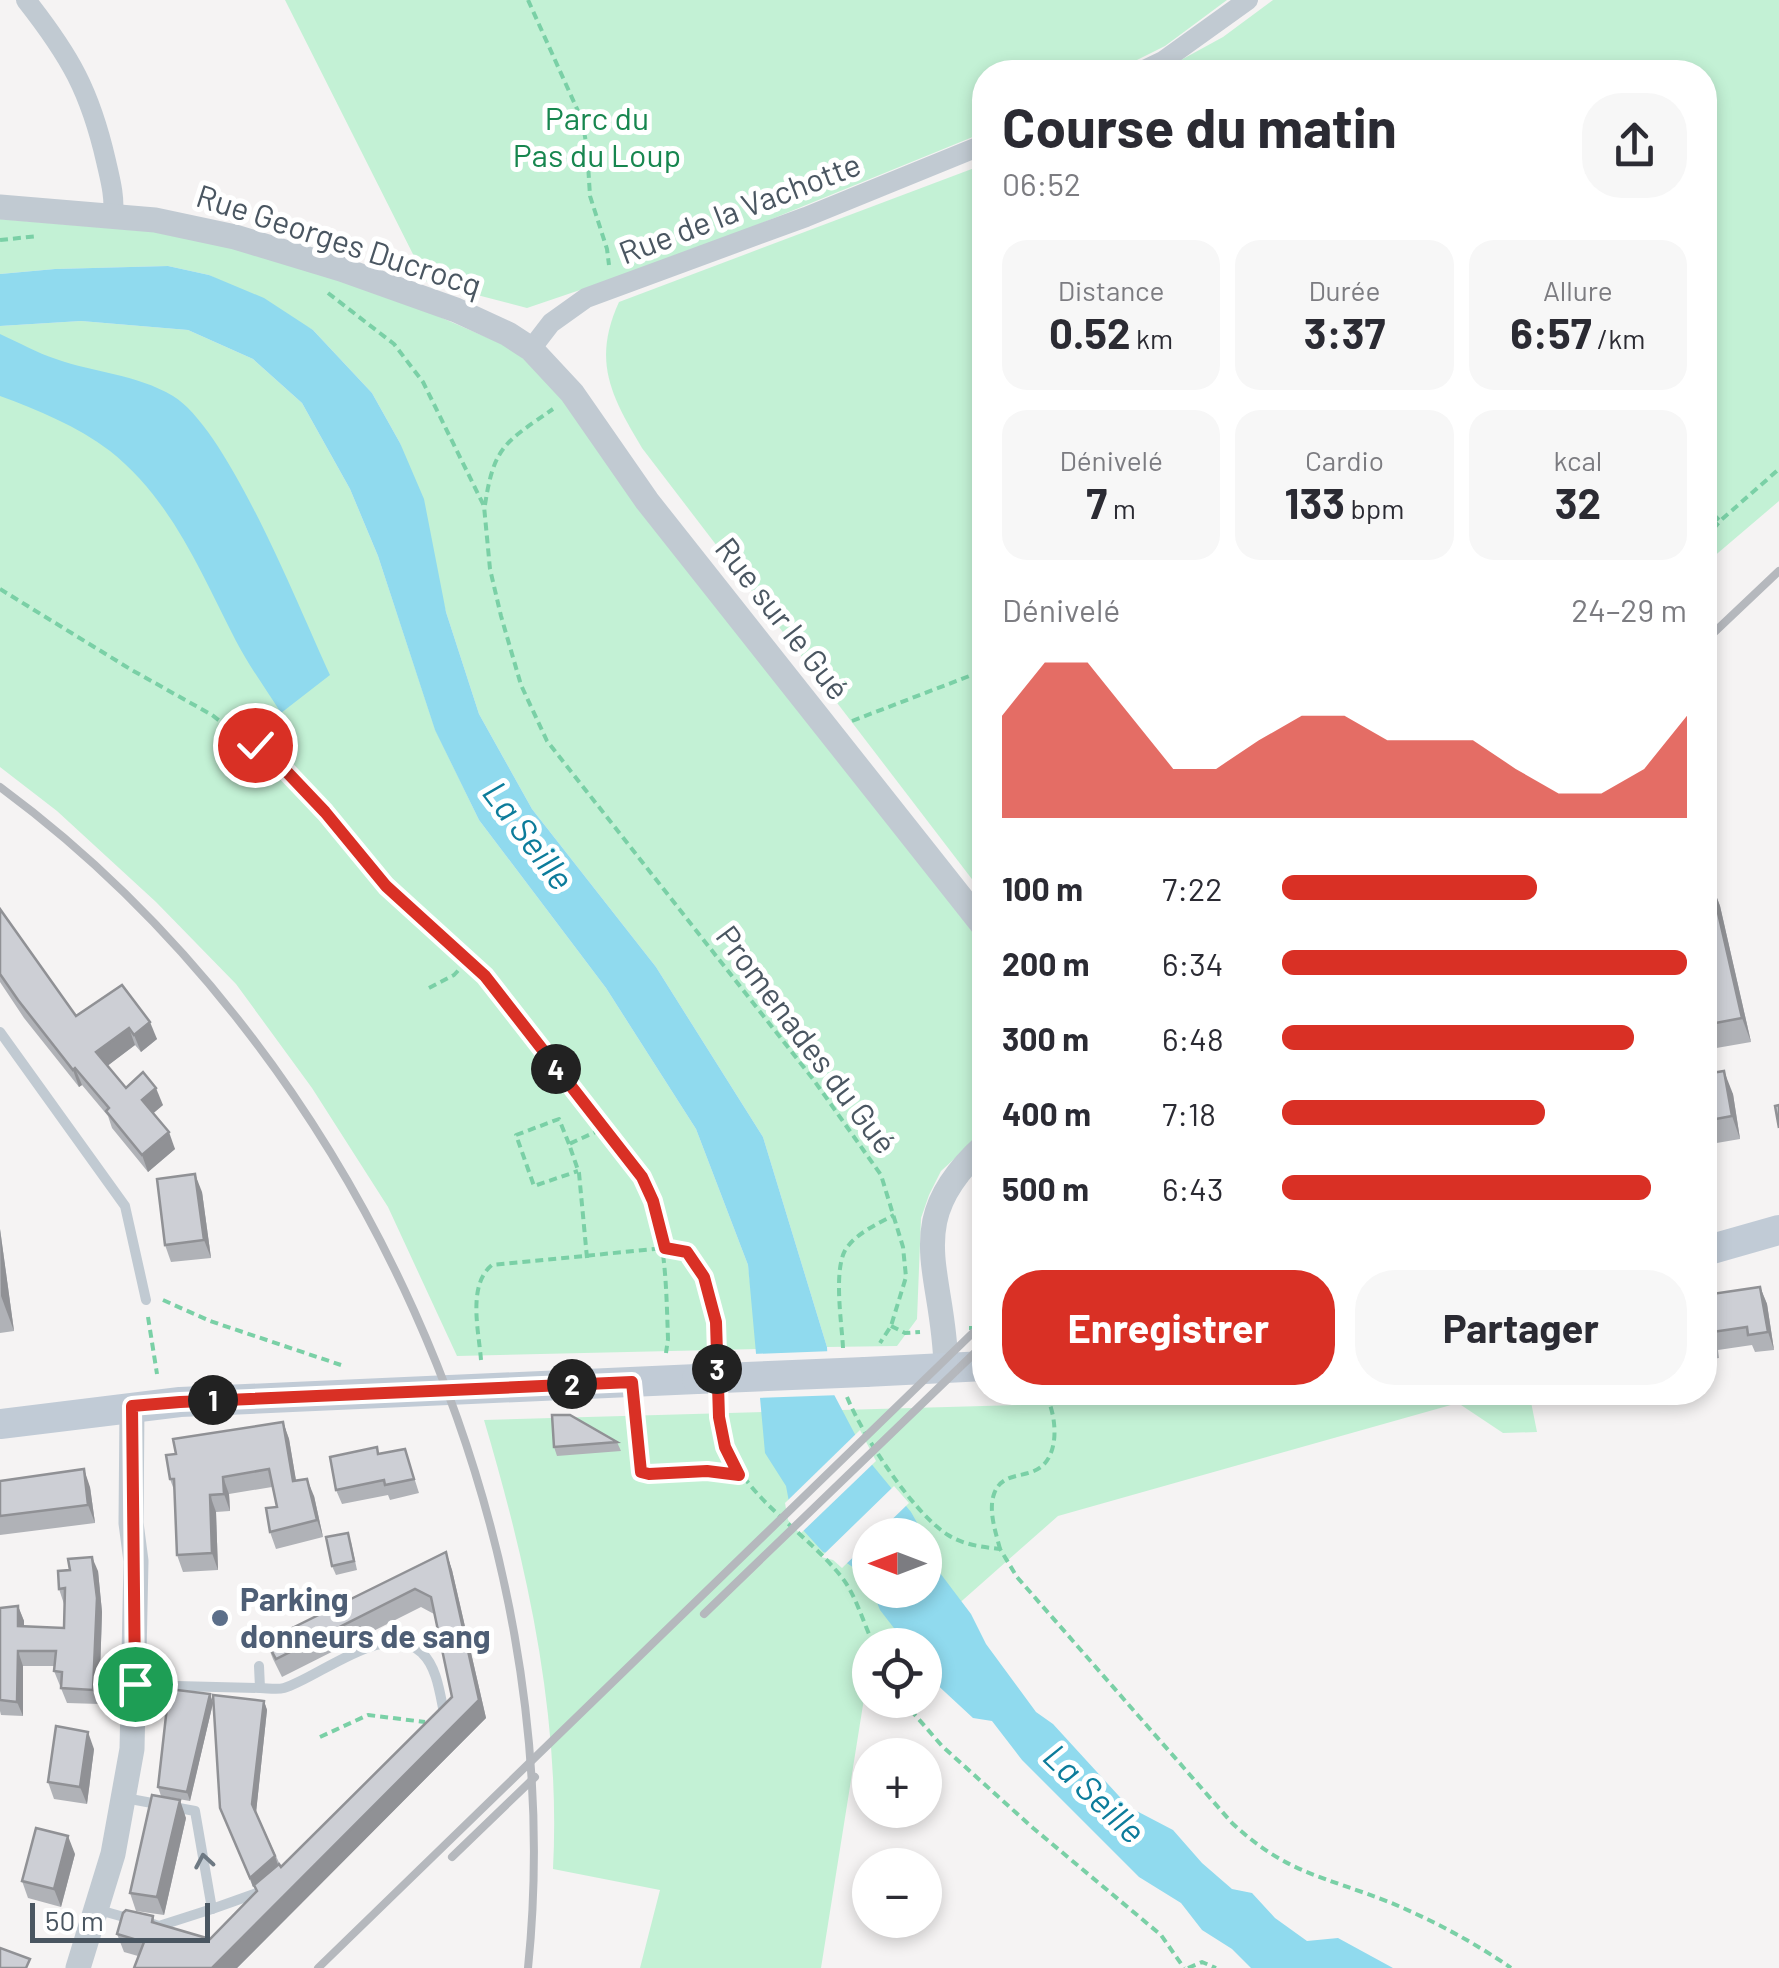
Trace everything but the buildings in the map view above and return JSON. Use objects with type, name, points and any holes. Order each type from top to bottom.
[{"type":"main road","points":[[1717,1248],[1779,1230]]},
{"type":"main road","points":[[0,1424],[180,1402],[864,1375],[972,1367]]},
{"type":"street","points":[[26,0],[74,67],[94,112],[114,198],[113,215]]},
{"type":"street","points":[[1164,60],[1248,0]]},
{"type":"street","name":"Rue de la Vachotte","points":[[531,349],[562,314],[586,298],[806,218],[972,149]]},
{"type":"street","name":"Rue Georges Ducrocq","points":[[0,206],[194,226],[341,269],[484,322],[531,349]]},
{"type":"street","name":"Rue sur le Gué","points":[[531,349],[572,394],[648,501],[972,912]]},
{"type":"street","points":[[946,1369],[932,1223],[950,1183],[972,1159]]},
{"type":"street","points":[[78,1968],[98,1910],[132,1749],[132,1406]]},
{"type":"lane","points":[[0,1032],[120,1196],[132,1224],[146,1300]]},
{"type":"lane","points":[[135,1684],[282,1688],[364,1649],[399,1642],[422,1653],[437,1682],[444,1713],[434,1724]]},
{"type":"lane","points":[[259,1666],[260,1688]]},
{"type":"lane","points":[[124,1798],[194,1812],[212,1909]]},
{"type":"lane","points":[[98,1910],[159,1926],[255,1896],[266,1888]]},
{"type":"path","points":[[528,0],[582,120],[590,196],[607,249],[614,289]]},
{"type":"path","points":[[0,240],[49,236]]},
{"type":"path","name":"Promenades du Gué","points":[[326,292],[394,344],[423,382],[484,506],[490,569],[501,616],[521,685],[547,741],[814,1079],[880,1176],[894,1214],[906,1276],[892,1326],[874,1359],[880,1360],[864,1375]]},
{"type":"path","points":[[484,506],[489,476],[502,445],[572,394]]},
{"type":"path","points":[[1717,525],[1779,469]]},
{"type":"path","points":[[1717,518],[1720,521]]},
{"type":"path","points":[[0,589],[212,714],[255,745],[325,812],[386,886],[485,976],[642,1177],[653,1201],[665,1248],[665,1358]]},
{"type":"path","points":[[830,732],[862,715],[972,675]]},
{"type":"path","points":[[429,988],[454,974],[468,960]]},
{"type":"path","points":[[578,1171],[534,1186],[516,1135],[559,1119],[578,1171],[587,1258]]},
{"type":"path","points":[[569,1144],[602,1129]]},
{"type":"path","points":[[844,1349],[840,1298],[843,1254],[856,1239],[894,1214]]},
{"type":"path","points":[[481,1360],[477,1298],[484,1272],[492,1266],[665,1248],[687,1252],[704,1277],[716,1322],[711,1379],[725,1447],[739,1475],[843,1578],[866,1628]]},
{"type":"path","points":[[157,1374],[146,1300],[161,1298],[210,1322],[341,1365]]},
{"type":"path","points":[[864,1375],[852,1408],[924,1514],[964,1543],[1000,1549]]},
{"type":"path","points":[[632,1382],[641,1472],[707,1471],[739,1475]]},
{"type":"path","points":[[1050,1405],[1055,1416],[1048,1458],[1037,1470],[1007,1478],[995,1490],[992,1512],[1000,1549],[1030,1592],[1256,1846],[1295,1869],[1411,1912],[1511,1968]]},
{"type":"path","points":[[320,1737],[368,1715],[434,1724]]},
{"type":"path","points":[[919,1718],[968,1770],[1161,1935],[1186,1968],[1202,1962],[1216,1968]]},
{"type":"green space","name":"Parc du Pas du Loup","points":[[285,0],[1227,0],[1165,46],[1137,60],[972,60],[972,137],[686,254],[527,308],[427,282]]},
{"type":"green space","points":[[1273,0],[1779,0],[1779,501],[1717,554],[1717,60],[1181,60],[1223,37]]},
{"type":"green space","points":[[972,169],[972,879],[642,448],[614,395],[606,360],[611,323],[619,302]]},
{"type":"green space","points":[[0,219],[157,232],[283,258],[417,307],[511,348],[554,385],[972,931],[972,1143],[941,1171],[929,1195],[921,1218],[917,1319],[897,1346],[827,1347],[763,1137],[656,967],[532,809],[479,714],[446,612],[400,443],[372,393],[313,330],[209,275],[168,266],[0,274]]},
{"type":"green space","points":[[81,321],[188,330],[253,359],[302,403],[350,489],[378,556],[435,729],[479,820],[606,988],[696,1129],[748,1265],[758,1349],[457,1356],[388,1207],[312,1088],[236,984],[156,902],[57,811],[0,767],[0,326]]},
{"type":"green space","points":[[1016,1405],[1451,1405],[1058,1516],[931,1628],[852,1628],[852,1718],[861,1718],[858,1738],[852,1738],[852,1774],[821,1968],[640,1968],[660,1890],[553,1869],[552,1755],[546,1698],[514,1530],[484,1420]]},
{"type":"green space","points":[[1461,1405],[1532,1405],[1537,1432],[1503,1433]]},
{"type":"water","name":"La Seille","points":[[168,266],[209,275],[264,298],[313,330],[372,393],[400,443],[424,499],[446,612],[479,714],[532,809],[656,967],[763,1137],[827,1347],[829,1385],[869,1461],[914,1518],[852,1518],[852,1567],[823,1552],[792,1518],[786,1486],[765,1453],[748,1265],[696,1129],[606,988],[479,820],[435,730],[378,556],[350,489],[302,403],[253,359],[188,330],[81,321],[0,326],[0,274]]},
{"type":"water","points":[[0,334],[56,359],[159,389],[195,415],[217,445],[261,524],[330,675],[281,713],[241,650],[183,539],[132,470],[84,434],[0,396]]},
{"type":"water","name":"La Seille","points":[[942,1576],[1036,1712],[1053,1724],[1129,1807],[1173,1830],[1232,1889],[1252,1893],[1275,1918],[1307,1941],[1338,1938],[1393,1968],[1251,1968],[1232,1949],[1202,1930],[1181,1903],[1139,1877],[1022,1760],[992,1721],[973,1718],[942,1689],[942,1628],[894,1628],[880,1610],[942,1608]]},
{"type":"pier","points":[[833,1351],[834,1383],[841,1395],[756,1398],[753,1354]]},
{"type":"pier","points":[[860,1430],[876,1461],[800,1534],[788,1520],[785,1503]]},
{"type":"pier","points":[[894,1486],[909,1503],[894,1518],[861,1518]]},
{"type":"pier","points":[[852,1527],[852,1558],[842,1568],[821,1557]]},
{"type":"railway","points":[[1717,630],[1779,571]]},
{"type":"railway","points":[[0,787],[126,895],[239,1020],[335,1160],[414,1311],[474,1470],[514,1635],[533,1802],[528,1968]]},
{"type":"railway","points":[[318,1968],[972,1334]]},
{"type":"railway","points":[[704,1614],[972,1356]]},
{"type":"railway","points":[[452,1857],[535,1777]]},
{"type":"place","name":"Parking donneurs de sang","points":[[220,1618]]},
{"type":"route","points":[[135,1684],[132,1406],[632,1382],[641,1472],[707,1471],[739,1475],[725,1447],[719,1417],[716,1322],[704,1277],[687,1252],[665,1248],[653,1201],[642,1177],[485,976],[386,886],[325,812],[255,745]]}]
